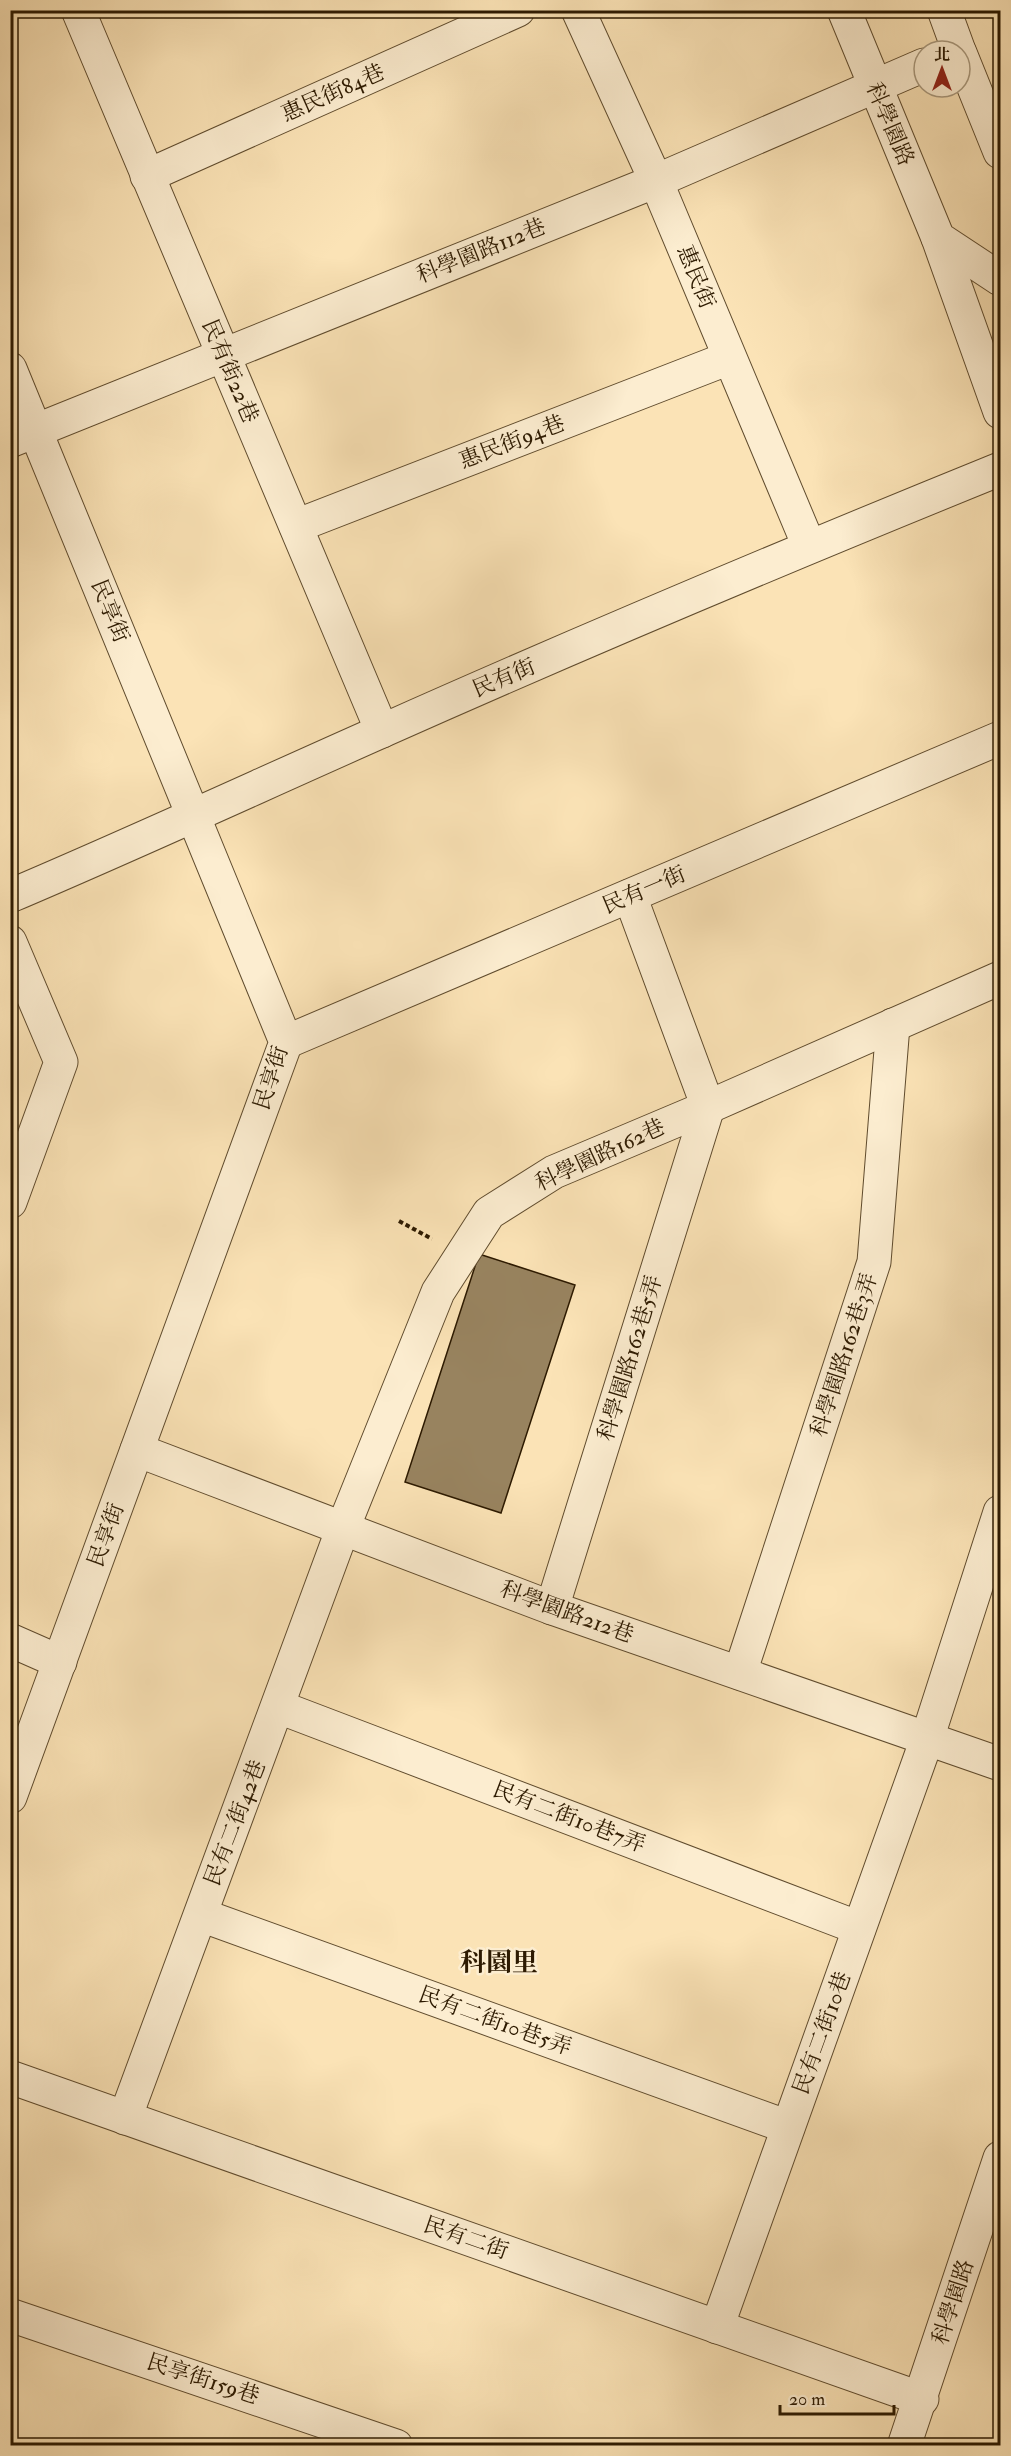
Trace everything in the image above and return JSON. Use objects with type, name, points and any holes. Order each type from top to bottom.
[{"type":"street","name":"民有街22巷","points":[[78,10],[382,731]]},
{"type":"street","name":"惠民街84巷","points":[[147,176],[518,10]]},
{"type":"street","name":"惠民街","points":[[578,10],[656,181],[808,546]]},
{"type":"street","name":"科學園路","points":[[844,10],[938,238],[1000,412]]},
{"type":"street","points":[[944,10],[955,39]]},
{"type":"street","name":"科學園路112巷","points":[[23,436],[656,181],[912,70]]},
{"type":"street","points":[[972,83],[1000,152]]},
{"type":"street","points":[[938,238],[1000,279]]},
{"type":"street","name":"惠民街94巷","points":[[296,526],[729,358]]},
{"type":"street","name":"民享街","points":[[10,369],[23,436],[195,817],[286,1042],[10,1797]]},
{"type":"street","name":"民有街","points":[[10,896],[195,817],[382,731],[808,546],[1000,469]]},
{"type":"street","name":"民有一街","points":[[286,1042],[1000,738]]},
{"type":"street","points":[[630,896],[708,1107]]},
{"type":"street","points":[[10,942],[61,1062],[10,1202]]},
{"type":"street","name":"科學園路162巷","points":[[343,1528],[438,1292],[489,1213],[554,1172],[708,1107],[1000,978]]},
{"type":"street","name":"科學園路162巷3弄","points":[[740,1673],[874,1262],[893,1025]]},
{"type":"street","name":"科學園路162巷5弄","points":[[552,1608],[708,1107]]},
{"type":"street","name":"科學園路212巷","points":[[137,1450],[552,1608],[1000,1764]]},
{"type":"street","name":"民有二街10巷","points":[[717,2326],[927,1739],[1000,1512]]},
{"type":"street","name":"民有二街42巷","points":[[125,2118],[279,1707],[343,1528]]},
{"type":"street","points":[[10,1640],[60,1662]]},
{"type":"street","name":"民有二街10巷7弄","points":[[279,1707],[859,1928]]},
{"type":"street","name":"民有二街10巷5弄","points":[[201,1916],[788,2127]]},
{"type":"street","name":"民有二街","points":[[10,2077],[922,2399]]},
{"type":"street","name":"科學園路","points":[[904,2445],[922,2399],[1000,2158]]},
{"type":"street","name":"民享街159巷","points":[[10,2315],[396,2445]]},
{"type":"building","points":[[479,1254],[575,1285],[501,1513],[405,1482]]},
{"type":"district","name":"科園里","points":[[499,1963]]}]
